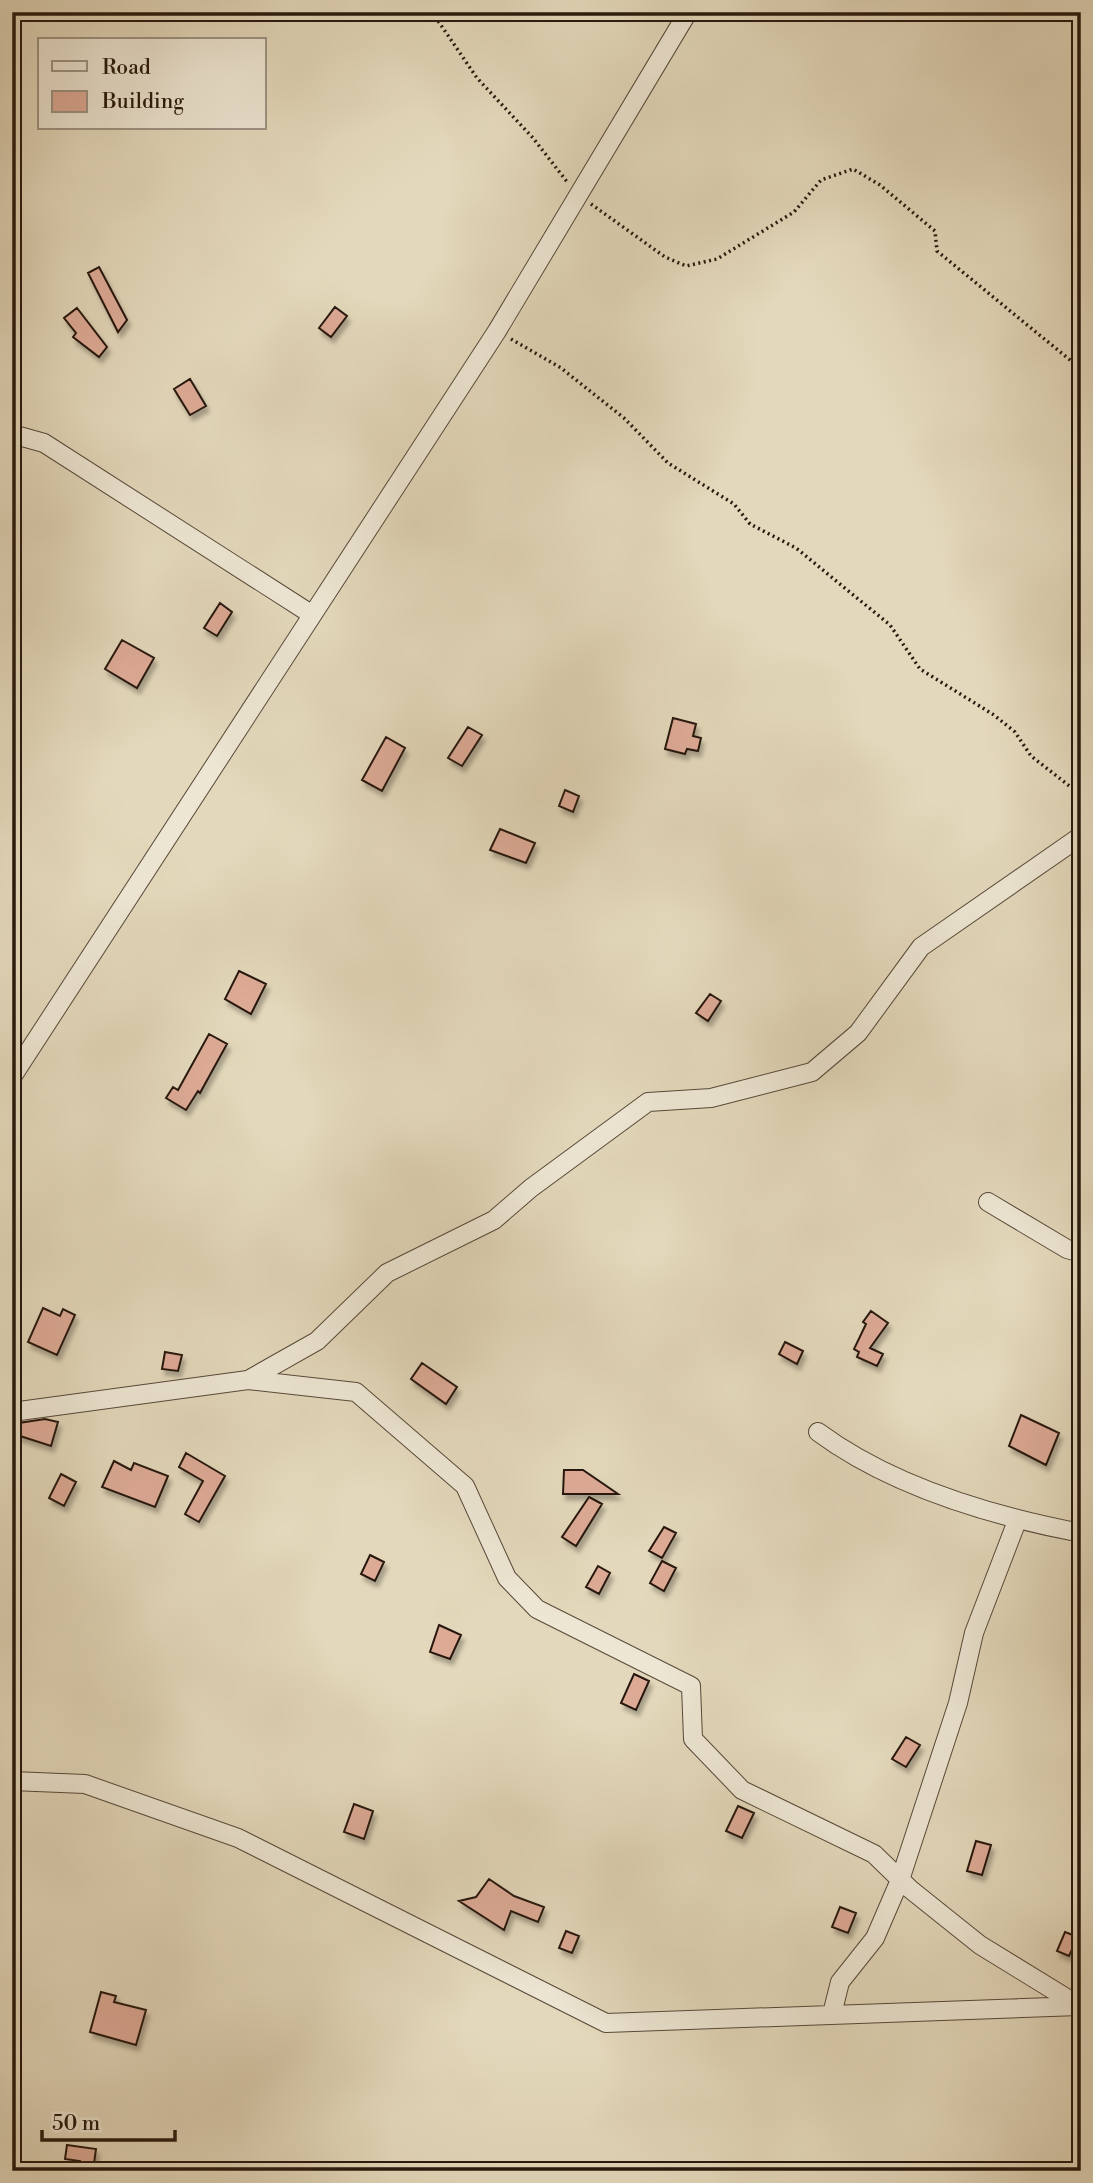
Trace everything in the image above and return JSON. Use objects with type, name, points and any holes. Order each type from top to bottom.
[{"type":"street","points":[[12,1077],[497,331],[688,12]]},
{"type":"street","points":[[12,434],[44,443],[311,614]]},
{"type":"street","points":[[248,1380],[317,1341],[387,1273],[494,1220],[531,1188],[648,1102],[711,1098],[812,1072],[858,1033],[921,947],[1081,836]]},
{"type":"street","points":[[988,1202],[1067,1249],[1081,1253]]},
{"type":"street","points":[[12,1412],[248,1380],[356,1391],[465,1486],[507,1578],[537,1609],[691,1686],[692,1739],[742,1790],[874,1854],[900,1880],[980,1945],[1080,2007]]},
{"type":"street","points":[[818,1432],[860,1460],[1017,1521],[1081,1533]]},
{"type":"street","points":[[832,2014],[840,1982],[875,1938],[900,1880],[958,1703],[974,1633],[1017,1521]]},
{"type":"street","points":[[12,1781],[85,1784],[238,1838],[606,2023],[1080,2007]]},
{"type":"path","points":[[432,12],[477,78],[533,138],[579,197],[666,257],[686,266],[717,258],[794,212],[821,180],[853,169],[880,185],[935,230],[937,251],[1081,369]]},
{"type":"path","points":[[497,331],[561,368],[624,418],[668,463],[734,505],[750,524],[796,548],[890,625],[920,669],[994,715],[1015,732],[1031,756],[1081,795]]},
{"type":"building","points":[[99,267],[127,320],[118,332],[88,273]]},
{"type":"building","points":[[335,307],[347,316],[331,337],[319,328]]},
{"type":"building","points":[[77,308],[107,347],[99,357],[73,337],[76,333],[64,318]]},
{"type":"building","points":[[190,379],[206,406],[190,415],[174,389]]},
{"type":"building","points":[[220,603],[232,612],[217,636],[204,628]]},
{"type":"building","points":[[122,640],[154,658],[137,688],[105,669]]},
{"type":"building","points":[[673,718],[696,724],[693,736],[701,738],[698,751],[687,749],[685,754],[665,749]]},
{"type":"building","points":[[468,727],[482,735],[462,766],[448,758]]},
{"type":"building","points":[[386,737],[405,748],[382,791],[362,780]]},
{"type":"building","points":[[565,790],[579,796],[573,812],[559,806]]},
{"type":"building","points":[[500,829],[535,843],[526,863],[490,850]]},
{"type":"building","points":[[239,971],[266,984],[251,1014],[225,999]]},
{"type":"building","points":[[710,994],[721,1001],[708,1021],[696,1013]]},
{"type":"building","points":[[209,1034],[227,1044],[200,1093],[198,1091],[186,1110],[166,1098],[173,1087],[178,1090]]},
{"type":"building","points":[[43,1308],[60,1316],[63,1309],[75,1315],[57,1355],[28,1342]]},
{"type":"building","points":[[871,1311],[888,1323],[870,1348],[883,1354],[877,1366],[857,1357],[859,1352],[854,1349],[866,1324],[863,1322]]},
{"type":"building","points":[[785,1342],[803,1351],[797,1364],[779,1354]]},
{"type":"building","points":[[165,1352],[182,1355],[178,1371],[162,1369]]},
{"type":"building","points":[[422,1363],[457,1387],[446,1404],[411,1379]]},
{"type":"building","points":[[1021,1415],[1059,1433],[1046,1465],[1009,1446]]},
{"type":"building","points":[[45,1419],[58,1422],[51,1446],[17,1435],[19,1423]]},
{"type":"building","points":[[186,1453],[225,1476],[199,1522],[185,1514],[203,1481],[179,1467]]},
{"type":"building","points":[[114,1461],[131,1470],[134,1463],[168,1476],[155,1507],[102,1487]]},
{"type":"building","points":[[564,1470],[583,1470],[618,1494],[563,1494]]},
{"type":"building","points":[[61,1474],[76,1482],[64,1506],[49,1498]]},
{"type":"building","points":[[589,1497],[602,1504],[576,1546],[562,1537]]},
{"type":"building","points":[[664,1527],[676,1533],[662,1558],[649,1551]]},
{"type":"building","points":[[370,1555],[384,1562],[375,1581],[361,1574]]},
{"type":"building","points":[[662,1561],[676,1568],[664,1591],[650,1583]]},
{"type":"building","points":[[598,1566],[610,1573],[599,1594],[586,1587]]},
{"type":"building","points":[[439,1625],[461,1635],[450,1659],[430,1652]]},
{"type":"building","points":[[634,1674],[649,1681],[636,1710],[621,1703]]},
{"type":"building","points":[[906,1737],[920,1745],[906,1767],[892,1759]]},
{"type":"building","points":[[354,1804],[373,1811],[364,1839],[344,1832]]},
{"type":"building","points":[[738,1806],[754,1813],[742,1838],[726,1831]]},
{"type":"building","points":[[976,1841],[991,1845],[982,1875],[967,1871]]},
{"type":"building","points":[[489,1879],[514,1896],[544,1907],[538,1922],[511,1911],[504,1930],[459,1901],[476,1897]]},
{"type":"building","points":[[840,1907],[856,1913],[848,1933],[832,1927]]},
{"type":"building","points":[[566,1931],[579,1936],[572,1953],[559,1948]]},
{"type":"building","points":[[1065,1932],[1078,1937],[1069,1956],[1057,1951]]},
{"type":"building","points":[[101,1992],[116,1996],[114,2002],[146,2010],[136,2045],[90,2032]]},
{"type":"building","points":[[67,2145],[96,2149],[93,2171],[79,2171],[80,2161],[65,2159]]}]
